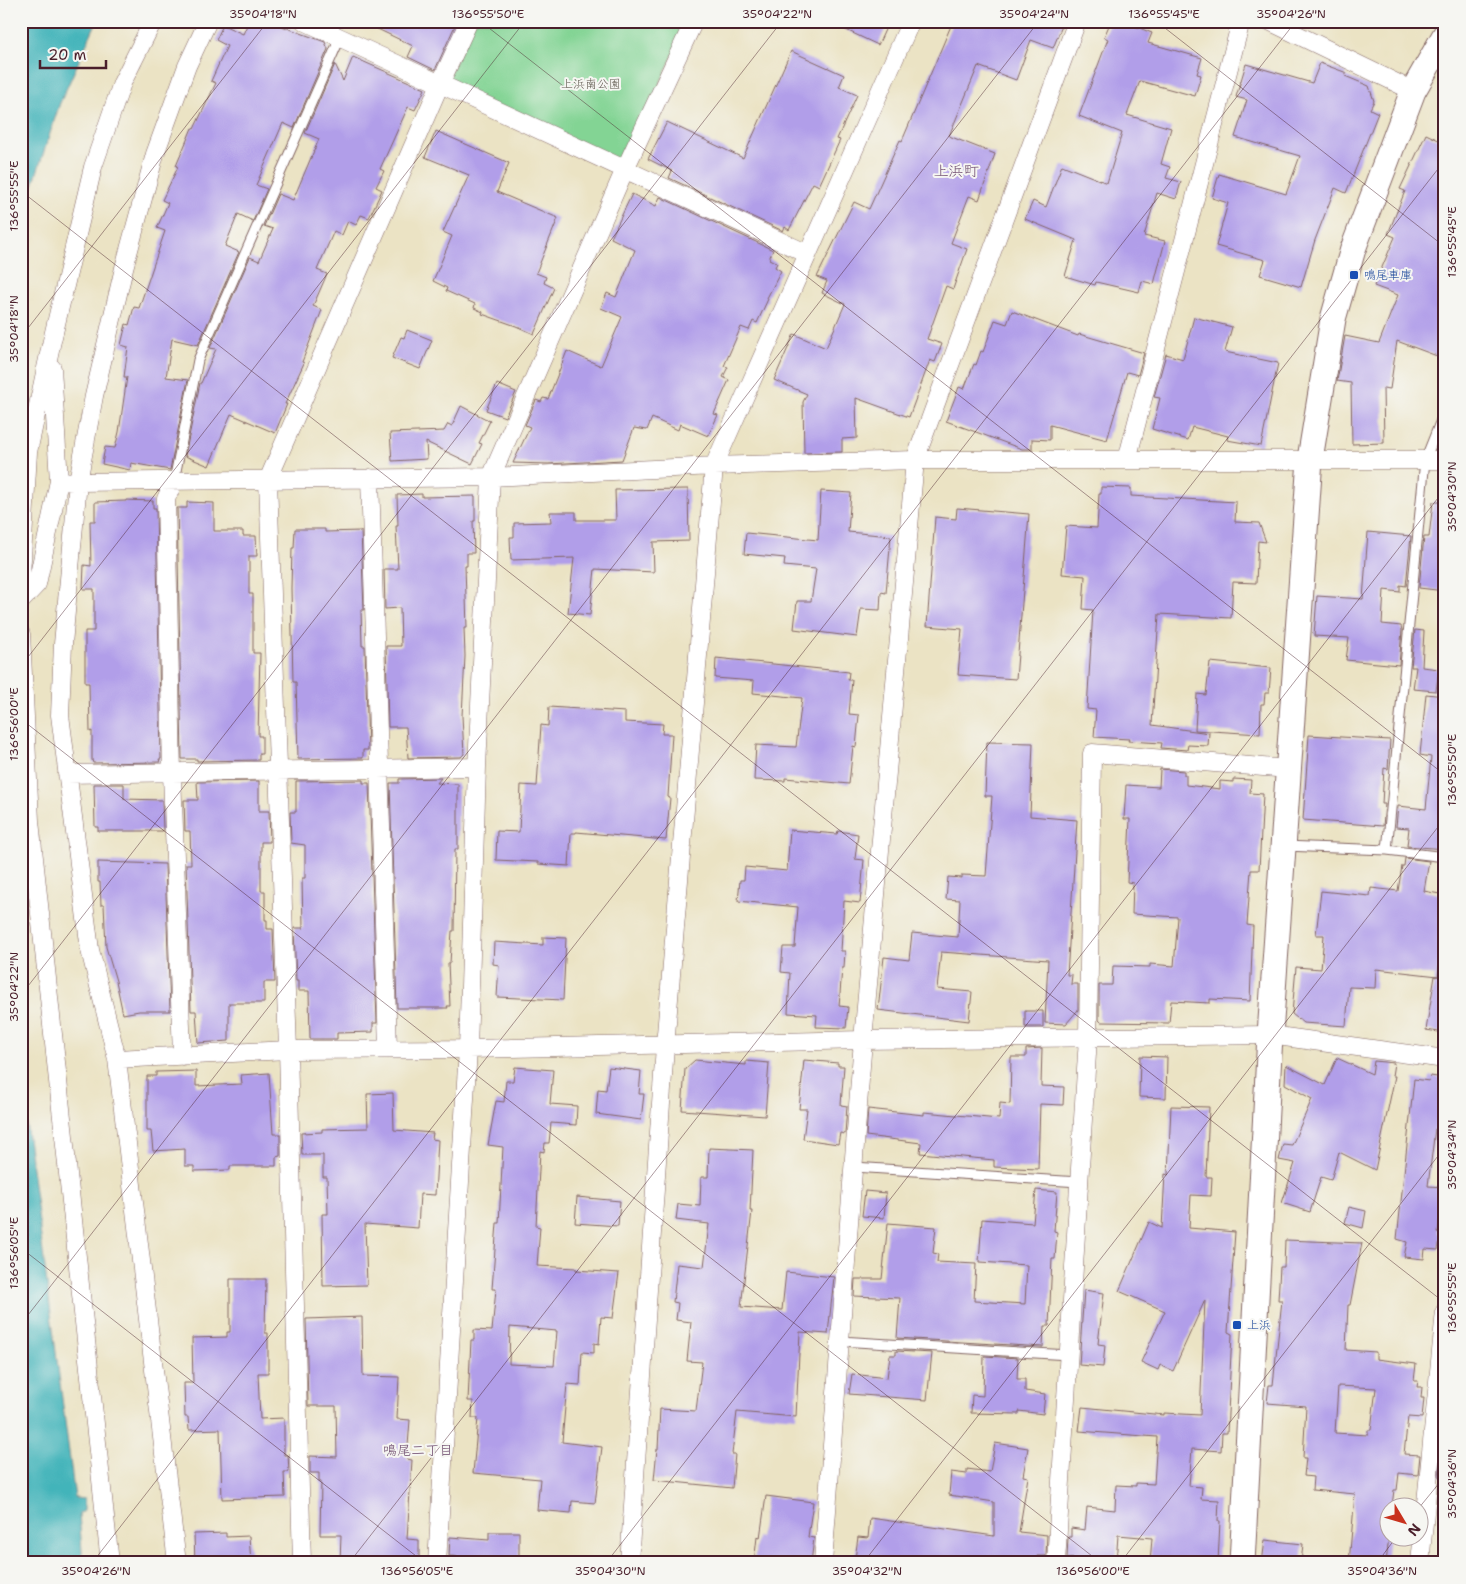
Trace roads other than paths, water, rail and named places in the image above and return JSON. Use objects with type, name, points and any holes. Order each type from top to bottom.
[{"type":"street","points":[[21,576],[28,452],[50,345],[93,167],[122,83],[153,21]]},
{"type":"street","points":[[177,1563],[117,1059],[90,950],[60,715],[63,644],[78,482],[94,396],[124,268],[154,154],[187,66],[208,21]]},
{"type":"street","points":[[304,21],[808,254]]},
{"type":"street","points":[[302,1563],[288,1050],[268,480],[469,21]]},
{"type":"street","points":[[437,1563],[468,1049],[477,767],[491,477],[624,169],[694,21]]},
{"type":"street","points":[[629,1563],[665,1046],[714,466],[911,21]]},
{"type":"street","points":[[823,1563],[863,1040],[916,460],[1077,21]]},
{"type":"street","points":[[1127,460],[1241,21]]},
{"type":"street","points":[[1269,21],[1413,91]]},
{"type":"street","points":[[1242,1563],[1270,1034],[1310,459],[1333,318],[1350,258],[1413,91],[1445,35]]},
{"type":"street","points":[[21,601],[37,584],[59,481],[50,345]]},
{"type":"street","points":[[59,481],[491,477],[714,466],[916,460],[1445,460]]},
{"type":"street","points":[[370,478],[388,1049]]},
{"type":"street","points":[[174,481],[166,499],[172,773],[182,1056]]},
{"type":"street","points":[[21,634],[30,822],[110,1563]]},
{"type":"street","points":[[1056,1563],[1088,1037],[1092,753],[1288,769]]},
{"type":"street","points":[[67,774],[477,767]]},
{"type":"street","points":[[117,1059],[288,1050],[665,1046],[863,1040],[1270,1034],[1445,1059]]},
{"type":"street","points":[[1420,1563],[1445,1311]]},
{"type":"lane","points":[[174,481],[198,360],[340,38]]},
{"type":"lane","points":[[1387,850],[1425,460],[1445,410]]},
{"type":"lane","points":[[1283,846],[1387,850],[1445,857]]},
{"type":"lane","points":[[854,1167],[1079,1182]]},
{"type":"lane","points":[[840,1341],[1069,1355]]},
{"type":"water","points":[[21,21],[97,21],[60,103],[21,221]]},
{"type":"water","points":[[21,1084],[75,1498],[84,1499],[84,1511],[79,1514],[83,1563],[21,1563]]},
{"type":"place","name":"鳴尾車庫","points":[[1354,275]]},
{"type":"place","name":"上浜","points":[[1237,1325]]},
{"type":"district","name":"上浜町","points":[[956,171]]},
{"type":"district","name":"鳴尾二丁目","points":[[418,1450]]},
{"type":"park label","name":"上浜南公園","points":[[591,84]]}]
